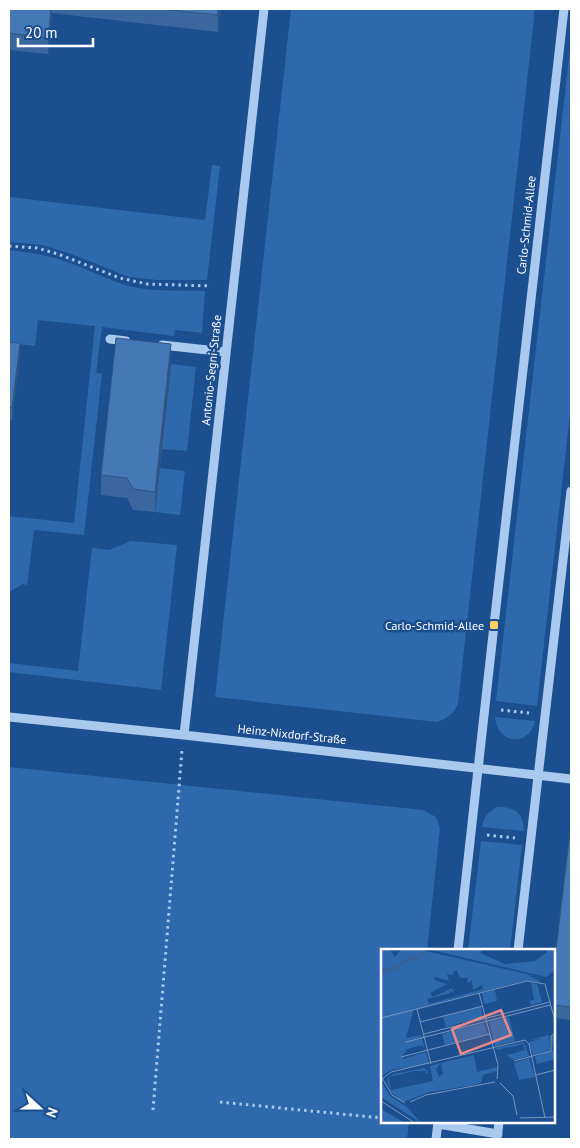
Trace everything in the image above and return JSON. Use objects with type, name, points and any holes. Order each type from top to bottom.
[{"type":"street","name":"Carlo-Schmid-Allee","points":[[458,949],[564,9]]},
{"type":"street","name":"Antonio-Segni-Straße","points":[[184,735],[263,10]]},
{"type":"street","points":[[110,339],[138,342]]},
{"type":"street","points":[[157,344],[226,352]]},
{"type":"street","points":[[518,949],[571,491]]},
{"type":"street","name":"Heinz-Nixdorf-Straße","points":[[9,716],[571,779]]},
{"type":"street","points":[[436,1139],[438,1123],[498,1137],[499,1123]]},
{"type":"path","points":[[9,246],[37,248],[120,278],[147,284],[211,286]]},
{"type":"path","points":[[495,709],[537,714]]},
{"type":"path","points":[[153,1110],[184,735]]},
{"type":"path","points":[[481,834],[522,839]]},
{"type":"path","points":[[220,1102],[381,1118]]},
{"type":"shaded area","points":[[291,9],[535,9],[458,704],[450,715],[437,722],[215,697]]},
{"type":"shaded area","points":[[571,40],[571,405],[537,706],[496,701]]},
{"type":"shaded area","points":[[212,165],[220,166],[207,280],[157,280],[129,277],[43,245],[9,242],[9,197],[205,220]]},
{"type":"shaded area","points":[[9,250],[40,254],[58,259],[138,288],[205,291],[202,333],[175,330],[174,336],[102,327],[96,373],[102,374],[84,535],[34,530],[27,585],[23,584],[9,592],[9,516],[74,523],[95,326],[38,320],[35,346],[9,343]]},
{"type":"shaded area","points":[[171,364],[196,367],[187,451],[162,449]]},
{"type":"shaded area","points":[[160,468],[185,471],[180,515],[155,512]]},
{"type":"shaded area","points":[[131,541],[177,545],[161,690],[9,672],[9,663],[78,671],[92,548],[109,550]]},
{"type":"shaded area","points":[[495,717],[535,721],[532,730],[526,736],[514,739],[501,733]]},
{"type":"shaded area","points":[[9,767],[423,810],[436,817],[440,829],[427,949],[381,949],[381,1123],[409,1123],[407,1139],[9,1139]]},
{"type":"shaded area","points":[[498,807],[509,808],[517,812],[524,825],[524,831],[482,827],[487,814]]},
{"type":"shaded area","points":[[481,841],[522,845],[510,949],[468,949]]},
{"type":"building","points":[[9,9],[51,9],[48,38],[9,33]]},
{"type":"building","points":[[161,9],[218,9],[218,15]]},
{"type":"building","points":[[116,338],[171,344],[155,492],[133,489],[127,478],[101,475]]},
{"type":"building","points":[[9,342],[20,343],[12,408],[9,407]]},
{"type":"building","points":[[571,824],[571,1007],[555,1005],[555,958]]},
{"type":"place","name":"Carlo-Schmid-Allee","points":[[494,625]]}]
